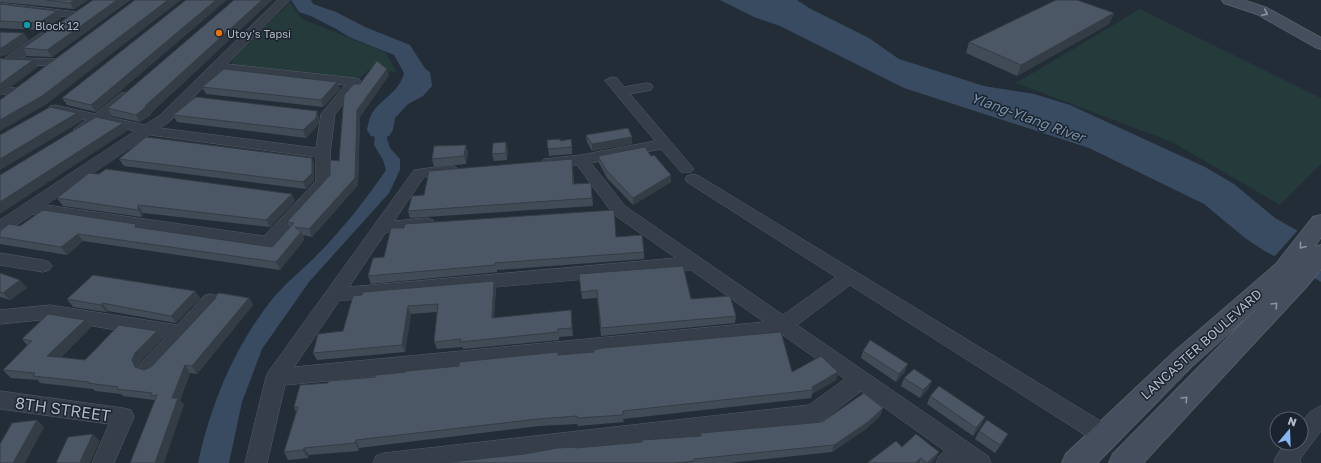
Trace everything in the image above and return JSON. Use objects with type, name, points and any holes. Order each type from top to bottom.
[{"type":"main road","points":[[1229,0],[1262,11],[1321,44]]},
{"type":"main road","points":[[1240,0],[1255,0]]},
{"type":"main road","points":[[1280,5],[1295,18],[1321,32]]},
{"type":"main road","name":"LANCASTER BOULEVARD","points":[[1130,461],[1291,275],[1321,222]]},
{"type":"main road","name":"LANCASTER BOULEVARD","points":[[1077,463],[1183,359],[1321,253]]},
{"type":"main road","points":[[1135,405],[1162,423]]},
{"type":"street","points":[[0,228],[149,131],[164,119],[284,0],[275,0]]},
{"type":"street","points":[[0,6],[77,14]]},
{"type":"street","points":[[64,23],[87,7]]},
{"type":"street","points":[[4,60],[48,34],[22,34]]},
{"type":"street","points":[[38,76],[67,54]]},
{"type":"street","points":[[4,60],[55,63]]},
{"type":"street","points":[[30,208],[268,242],[302,195],[324,182],[323,153],[328,114],[354,82],[218,67]]},
{"type":"street","points":[[0,103],[27,84]]},
{"type":"street","points":[[646,87],[617,86],[689,174],[1104,435]]},
{"type":"street","points":[[66,138],[99,118],[134,89]]},
{"type":"street","points":[[0,90],[16,92]]},
{"type":"street","points":[[187,97],[203,99]]},
{"type":"street","points":[[40,116],[54,108],[65,99]]},
{"type":"street","points":[[54,108],[149,131],[323,153]]},
{"type":"street","points":[[313,112],[328,114]]},
{"type":"street","points":[[535,164],[581,160],[665,144]]},
{"type":"street","points":[[581,160],[611,211],[694,263],[860,379],[964,459]]},
{"type":"street","points":[[92,168],[115,171]]},
{"type":"street","points":[[256,463],[276,377],[419,173],[465,169]]},
{"type":"street","points":[[382,227],[445,222]]},
{"type":"street","points":[[0,259],[43,266]]},
{"type":"street","points":[[334,295],[694,263]]},
{"type":"street","points":[[276,377],[740,333],[783,326],[850,276]]},
{"type":"street","points":[[149,368],[211,301]]},
{"type":"street","points":[[0,317],[50,312],[181,333]]},
{"type":"street","points":[[384,463],[814,414],[860,379]]},
{"type":"street","name":"8TH STREET","points":[[0,400],[123,417],[103,463]]},
{"type":"street","points":[[1309,430],[1321,415]]},
{"type":"street","points":[[1290,463],[1285,460],[1292,451]]},
{"type":"green space","points":[[290,2],[302,19],[385,52],[397,72],[368,70],[362,77],[354,78],[234,65],[231,63],[235,57]]},
{"type":"green space","points":[[1140,9],[1321,98],[1321,164],[1280,205],[1172,142],[1016,83]]},
{"type":"water","points":[[296,0],[307,0],[316,11],[328,18],[412,51],[419,65],[430,72],[432,86],[423,96],[397,110],[391,117],[387,139],[390,148],[400,159],[400,170],[389,193],[309,282],[262,349],[242,402],[229,463],[198,463],[203,441],[217,397],[236,355],[260,315],[274,297],[344,226],[386,170],[383,160],[374,145],[376,120],[379,112],[389,103],[404,95],[415,86],[417,77],[406,54],[362,39],[327,24],[301,8]]},
{"type":"water","name":"Ylang-Ylang River","points":[[720,0],[797,0],[809,8],[869,38],[899,59],[984,86],[1034,94],[1070,105],[1205,167],[1234,184],[1275,218],[1321,244],[1321,282],[1263,250],[1245,238],[1204,204],[1089,148],[904,88],[780,26],[754,17]]},
{"type":"pier","points":[[1299,229],[1321,242],[1321,268],[1312,279],[1271,257],[1274,257]]},
{"type":"building","points":[[46,0],[74,0],[70,3]]},
{"type":"building","points":[[93,0],[117,0],[47,50],[23,48]]},
{"type":"building","points":[[135,0],[168,0],[42,96],[0,120],[0,100]]},
{"type":"building","points":[[186,0],[216,0],[91,105],[62,98]]},
{"type":"building","points":[[234,0],[262,0],[136,115],[108,108]]},
{"type":"building","points":[[1056,0],[1077,0],[1114,13],[1021,65],[969,42]]},
{"type":"building","points":[[0,4],[57,11],[38,23],[0,21]]},
{"type":"building","points":[[0,32],[24,33],[0,48]]},
{"type":"building","points":[[0,58],[4,59],[33,60],[0,84]]},
{"type":"building","points":[[377,61],[387,69],[357,110],[355,178],[309,229],[295,227],[301,232],[276,262],[78,234],[61,247],[0,237],[0,231],[9,224],[20,226],[43,210],[136,224],[135,227],[272,247],[294,223],[287,222],[330,175],[330,160],[339,161],[344,95],[354,84],[360,84]]},
{"type":"building","points":[[224,69],[337,82],[321,100],[202,87]]},
{"type":"building","points":[[196,97],[317,111],[316,118],[303,130],[173,115]]},
{"type":"building","points":[[50,107],[77,113],[0,159],[0,135]]},
{"type":"building","points":[[96,117],[123,123],[0,202],[0,175]]},
{"type":"building","points":[[628,128],[632,137],[592,144],[586,135]]},
{"type":"building","points":[[146,137],[312,158],[312,173],[303,182],[119,159]]},
{"type":"building","points":[[560,139],[560,141],[571,139],[572,147],[548,149],[547,140]]},
{"type":"building","points":[[506,142],[506,153],[492,154],[493,143]]},
{"type":"building","points":[[466,145],[464,156],[432,159],[434,146]]},
{"type":"building","points":[[645,147],[651,156],[654,155],[671,175],[633,198],[606,170],[598,156]]},
{"type":"building","points":[[572,159],[573,184],[591,183],[592,198],[408,211],[412,196],[424,195],[429,171]]},
{"type":"building","points":[[106,169],[292,194],[266,220],[138,205],[138,210],[57,198],[89,173],[99,174]]},
{"type":"building","points":[[614,210],[616,237],[642,235],[644,252],[495,263],[495,265],[368,276],[373,258],[384,257],[391,228],[404,228],[405,224]]},
{"type":"building","points":[[683,266],[691,299],[730,296],[736,316],[601,328],[597,290],[581,292],[579,274]]},
{"type":"building","points":[[0,273],[20,280],[3,293],[0,292]]},
{"type":"building","points":[[93,275],[195,291],[171,316],[102,303],[101,305],[67,299]]},
{"type":"building","points":[[494,281],[492,318],[571,310],[572,328],[558,329],[558,332],[460,342],[461,339],[434,342],[438,304],[408,306],[402,345],[313,353],[318,334],[343,331],[353,296],[362,295],[363,292]]},
{"type":"building","points":[[220,293],[249,298],[192,366],[185,365],[172,398],[178,398],[155,463],[130,463],[157,395],[151,396],[152,393],[117,389],[118,387],[88,383],[89,382],[33,376],[35,373],[3,370],[32,341],[22,339],[48,314],[85,320],[47,356],[85,360],[119,325],[157,331],[135,353],[132,360],[135,367],[144,370],[151,367],[215,299],[217,294]]},
{"type":"building","points":[[781,332],[792,372],[821,356],[838,372],[812,387],[813,390],[623,411],[623,415],[538,419],[356,440],[355,443],[304,448],[303,450],[284,452],[298,407],[294,407],[300,385],[328,383],[328,381],[376,377],[376,375],[406,371],[459,366],[459,362],[558,352],[558,355],[594,352],[594,350],[603,348]]},
{"type":"building","points":[[870,340],[908,364],[899,374],[863,351]]},
{"type":"building","points":[[914,369],[932,381],[923,390],[904,378]]},
{"type":"building","points":[[939,386],[985,417],[976,428],[930,396]]},
{"type":"building","points":[[864,393],[883,408],[868,422],[834,445],[694,459],[694,461],[675,463],[441,463],[525,454],[557,448],[575,448],[642,442],[642,440],[701,436],[701,433],[822,422]]},
{"type":"building","points":[[37,420],[13,463],[0,463],[0,444],[12,423]]},
{"type":"building","points":[[987,420],[1008,434],[1000,445],[979,431]]},
{"type":"building","points":[[93,434],[80,462],[82,463],[56,463],[68,437]]},
{"type":"building","points":[[916,434],[939,452],[927,463],[921,458],[915,463],[867,463],[896,441],[902,447]]},
{"type":"waterway","points":[[301,0],[306,8],[329,16],[357,32],[395,46],[402,50],[410,62],[416,73],[415,78],[411,86],[383,116],[380,130]]},
{"type":"place","name":"Block 12","points":[[27,25]]},
{"type":"place","name":"Utoy's Tapsi","points":[[219,33]]}]
